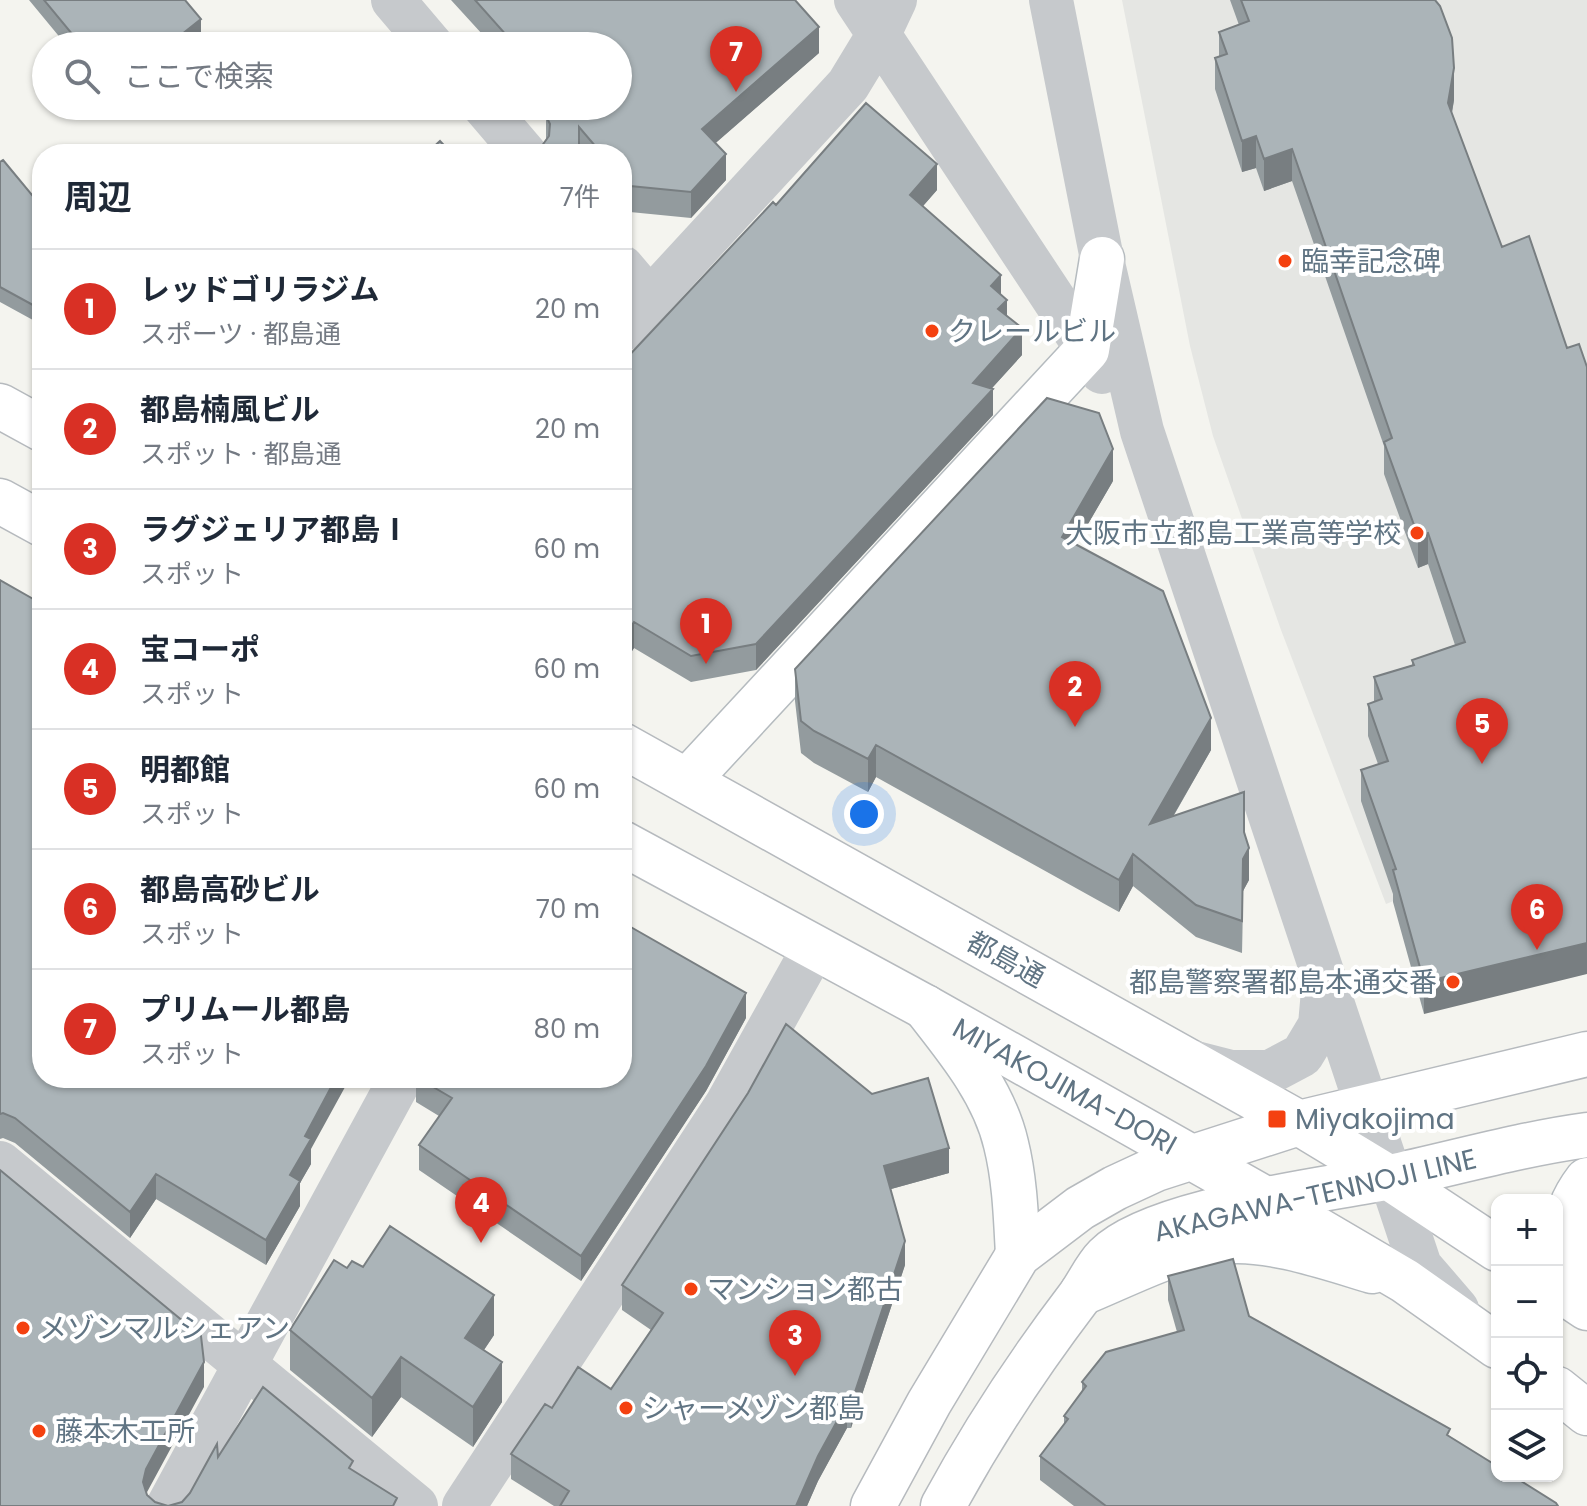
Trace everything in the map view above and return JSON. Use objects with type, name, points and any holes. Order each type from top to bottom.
[{"type":"main road","points":[[688,780],[1087,350],[1102,259]]},
{"type":"main road","points":[[0,406],[32,424]]},
{"type":"main road","points":[[0,501],[32,519]]},
{"type":"main road","name":"都島通","points":[[632,750],[1299,1123],[1388,1177]]},
{"type":"main road","name":"MIYAKOJIMA-DORI","points":[[632,848],[925,1007],[1267,1200],[1405,1281],[1485,1337]]},
{"type":"main road","points":[[925,1007],[963,1057],[990,1101],[1006,1141],[1018,1255]]},
{"type":"main road","name":"AKAGAWA-TENNOJI LINE","points":[[873,1506],[929,1403],[1018,1255],[1080,1208],[1115,1188],[1190,1156],[1364,1105],[1587,1054]]},
{"type":"main road","name":"AKAGAWA-TENNOJI LINE","points":[[943,1506],[1005,1398],[1105,1258],[1133,1236],[1187,1219],[1267,1200],[1587,1135]]},
{"type":"main road","points":[[1388,1177],[1491,1245]]},
{"type":"main road","points":[[1587,1180],[1570,1205],[1565,1226],[1566,1253],[1573,1280],[1587,1299]]},
{"type":"main road","points":[[1082,1293],[1175,1255],[1223,1242],[1270,1244],[1405,1281]]},
{"type":"main road","points":[[1563,1292],[1587,1308]]},
{"type":"main road","points":[[1563,1394],[1587,1413]]},
{"type":"street","points":[[393,0],[420,32]]},
{"type":"street","points":[[1051,0],[1102,259],[1142,431],[1420,1266],[1485,1337]]},
{"type":"street","points":[[877,11],[1087,350],[1142,431]]},
{"type":"street","points":[[636,315],[848,85],[877,11]]},
{"type":"street","points":[[496,120],[516,144]]},
{"type":"street","points":[[464,1506],[727,1104],[814,948]]},
{"type":"street","points":[[1186,1060],[1231,1072],[1270,1072],[1302,1055],[1320,1025],[1324,976]]},
{"type":"street","points":[[168,1506],[396,1088]]},
{"type":"street","points":[[0,1163],[416,1506]]},
{"type":"shaded area","name":"大阪市立都島工業高等学校","points":[[1122,0],[1587,0],[1587,870],[1460,874],[1386,904],[1281,630],[1213,436],[1190,346]]},
{"type":"building","points":[[44,0],[185,0],[201,19],[185,32],[70,32]]},
{"type":"building","points":[[475,0],[795,0],[819,27],[702,129],[726,154],[691,192],[632,186],[632,144],[593,144],[579,127],[579,144],[543,144],[549,136],[548,120],[632,120],[632,32],[504,32]]},
{"type":"building","points":[[1241,0],[1435,0],[1452,38],[1454,68],[1448,103],[1502,247],[1529,236],[1567,348],[1579,344],[1587,367],[1587,943],[1424,982],[1393,870],[1396,869],[1361,770],[1388,761],[1368,704],[1382,699],[1374,677],[1414,665],[1412,660],[1465,642],[1428,533],[1418,536],[1384,442],[1392,438],[1292,149],[1264,159],[1256,136],[1242,141],[1215,58],[1227,54],[1219,32],[1249,21]]},
{"type":"building","points":[[866,103],[937,164],[910,195],[1001,275],[991,286],[1007,300],[998,309],[1022,328],[973,383],[993,389],[756,644],[691,656],[634,622],[632,625],[632,352],[773,202],[776,205]]},
{"type":"building","points":[[3,160],[32,195],[32,305],[0,287],[0,162]]},
{"type":"building","points":[[1047,398],[1099,413],[1113,449],[1062,537],[1163,591],[1211,718],[1150,824],[1244,792],[1244,832],[1249,848],[1243,859],[1242,921],[1196,905],[1133,854],[1119,880],[876,745],[868,759],[801,721],[795,669]]},
{"type":"building","points":[[0,580],[32,598],[32,1088],[331,1088],[305,1136],[311,1139],[290,1175],[300,1181],[266,1240],[156,1174],[130,1212],[15,1118],[0,1114]]},
{"type":"building","points":[[632,928],[746,993],[706,1066],[581,1256],[419,1145],[452,1098],[435,1088],[632,1088]]},
{"type":"building","points":[[786,1024],[872,1094],[928,1078],[949,1148],[884,1166],[905,1241],[851,1404],[847,1403],[818,1456],[796,1506],[560,1506],[569,1491],[511,1454],[545,1404],[552,1408],[578,1367],[611,1389],[663,1313],[622,1285],[748,1093]]},
{"type":"building","points":[[0,1170],[201,1336],[204,1362],[146,1469],[143,1482],[147,1495],[155,1502],[168,1506],[0,1506]]},
{"type":"building","points":[[390,1226],[494,1295],[465,1338],[502,1362],[473,1407],[401,1357],[372,1398],[290,1330],[334,1260],[347,1268],[352,1261],[363,1267]]},
{"type":"building","points":[[1233,1259],[1249,1316],[1450,1429],[1447,1435],[1491,1462],[1491,1482],[1523,1482],[1558,1506],[1106,1506],[1040,1456],[1068,1419],[1064,1416],[1086,1386],[1082,1382],[1106,1352],[1184,1330],[1168,1276]]},
{"type":"building","points":[[263,1387],[353,1461],[349,1468],[397,1498],[393,1506],[168,1506],[182,1502],[190,1493],[217,1444],[218,1457]]},
{"type":"place","name":"プリムール都島","points":[[736,92]]},
{"type":"place","name":"臨幸記念碑","points":[[1285,261]]},
{"type":"place","name":"クレールビル","points":[[932,331]]},
{"type":"place","name":"大阪市立都島工業高等学校","points":[[1417,533]]},
{"type":"place","name":"レッドゴリラジム","points":[[706,664]]},
{"type":"place","name":"都島楠風ビル","points":[[1075,727]]},
{"type":"place","name":"明都館","points":[[1482,764]]},
{"type":"place","name":"都島高砂ビル","points":[[1537,950]]},
{"type":"place","name":"都島警察署都島本通交番","points":[[1453,982]]},
{"type":"place","name":"Miyakojima","points":[[1277,1119]]},
{"type":"place","name":"宝コーポ","points":[[481,1243]]},
{"type":"place","name":"マンション都古","points":[[691,1289]]},
{"type":"place","name":"メゾンマルシェアン","points":[[23,1328]]},
{"type":"place","name":"ラグジェリア都島Ⅰ","points":[[795,1376]]},
{"type":"place","name":"シャーメゾン都島","points":[[626,1408]]},
{"type":"place","name":"藤本木工所","points":[[39,1431]]}]
